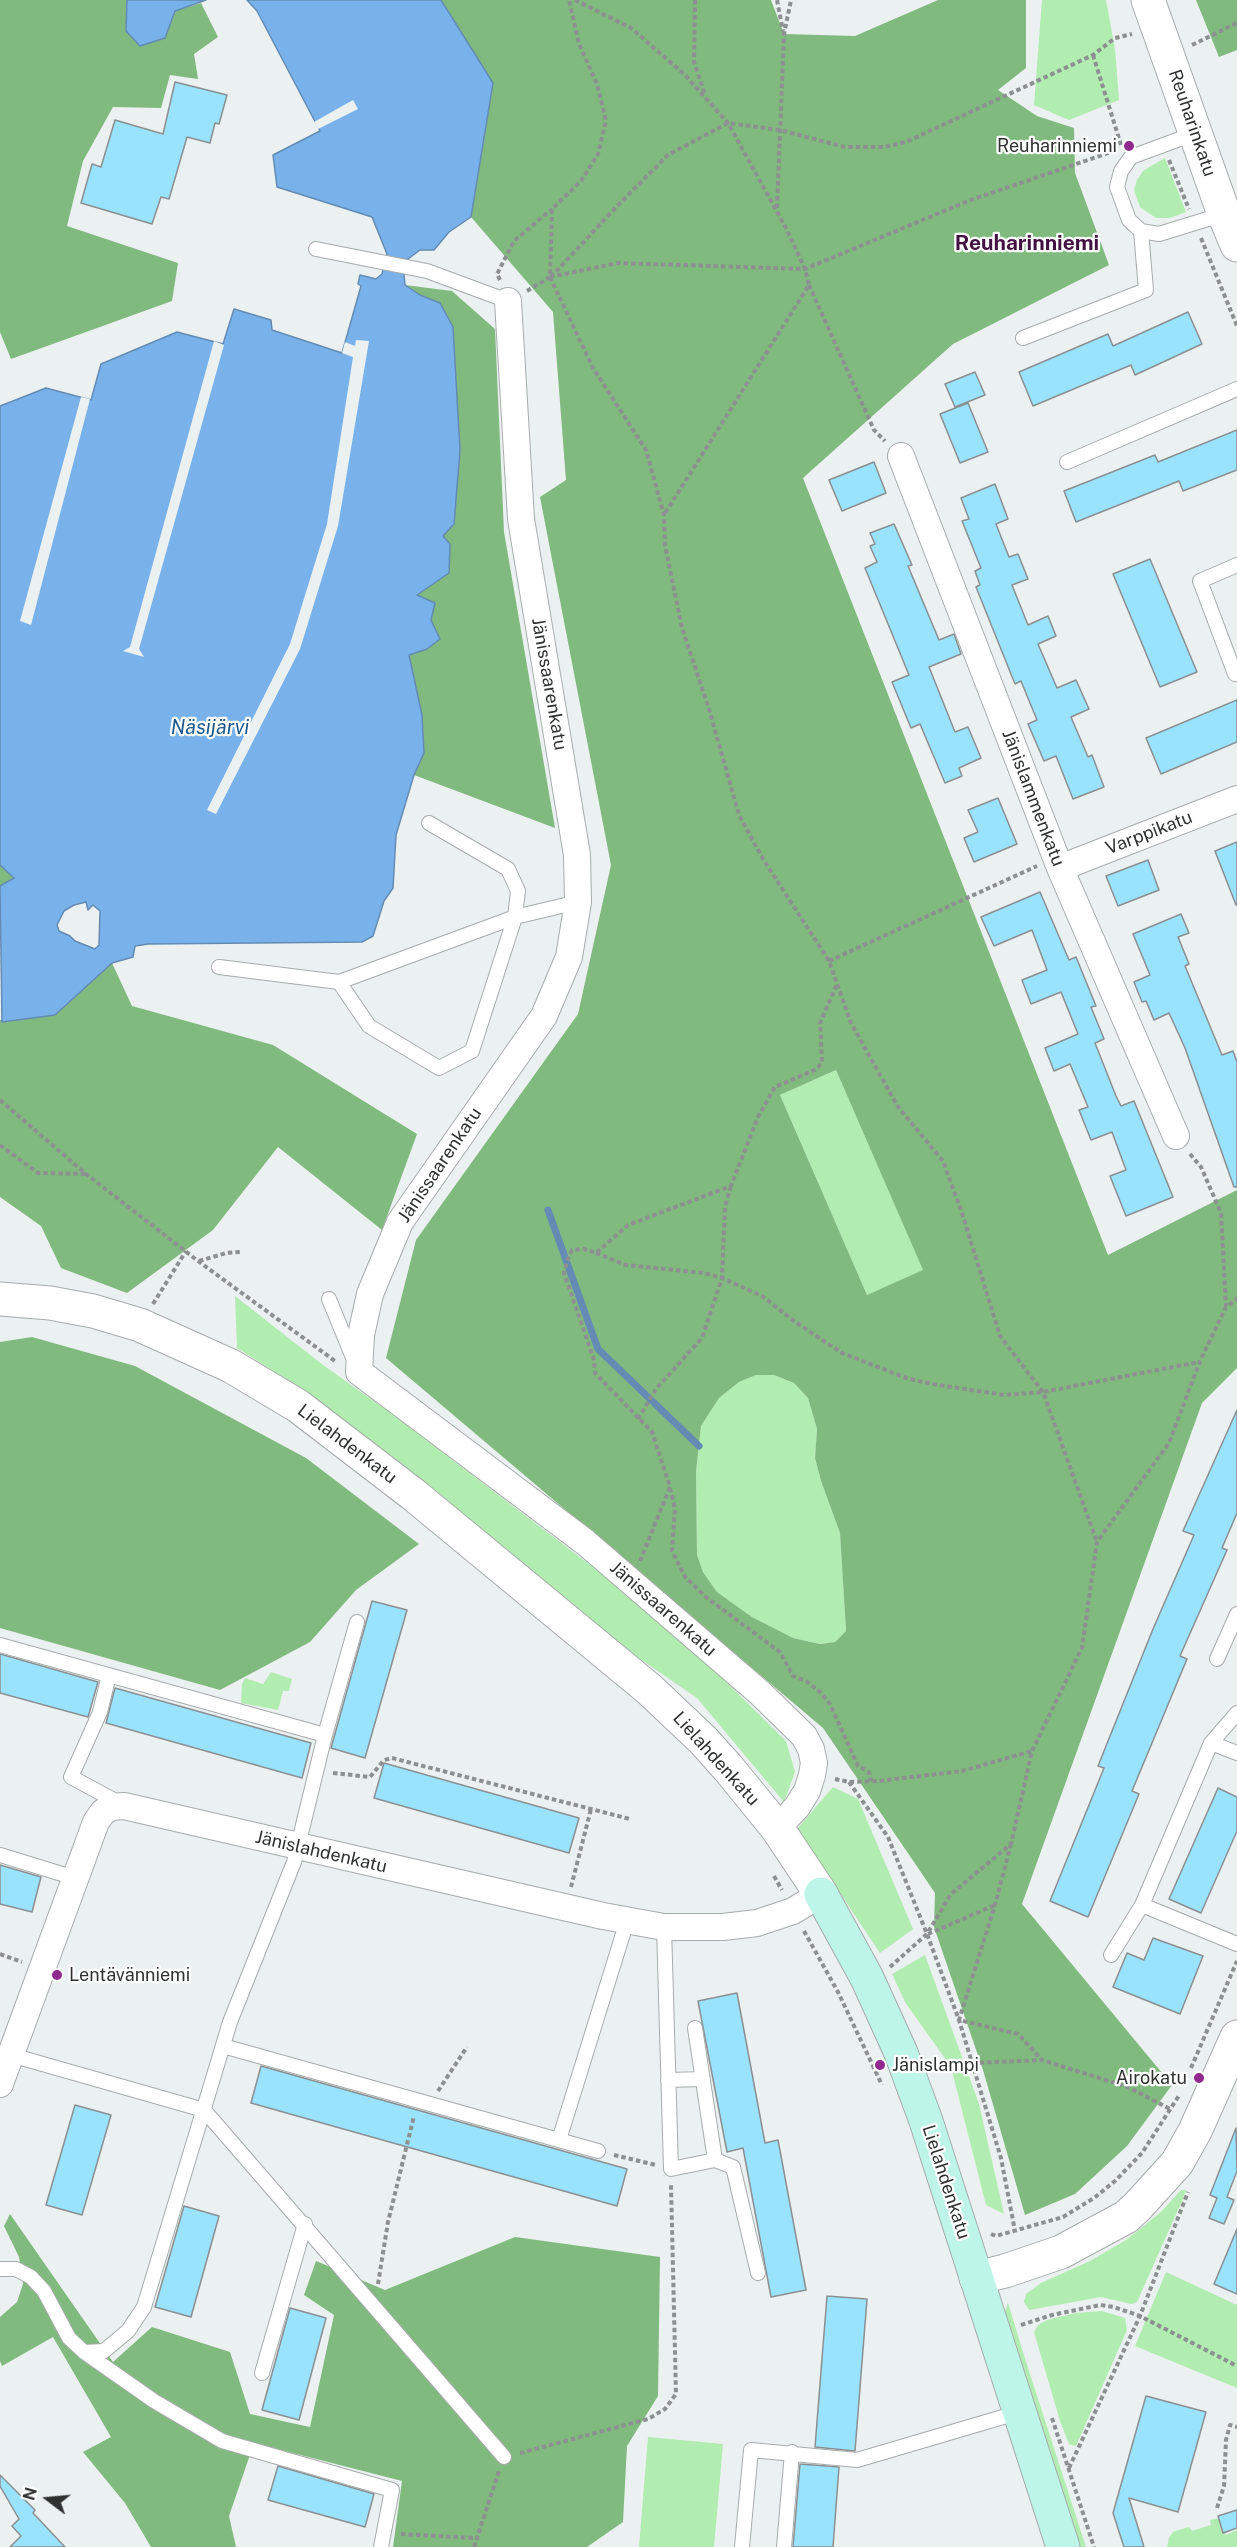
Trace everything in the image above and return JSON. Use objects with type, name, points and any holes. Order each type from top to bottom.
[{"type":"main road","name":"Lielahdenkatu","points":[[821,1894],[867,1978],[902,2053],[1063,2547]]},
{"type":"street","name":"Reuharinkatu","points":[[1148,0],[1237,245]]},
{"type":"street","name":"Jänissaarenkatu","points":[[508,301],[521,519],[577,855],[578,902],[569,957],[544,1016],[400,1222],[370,1293],[361,1335],[359,1372],[585,1542],[760,1693],[804,1736],[811,1749],[814,1763],[812,1775],[807,1791],[797,1807],[777,1828]]},
{"type":"street","name":"Jänislammenkatu","points":[[901,456],[1058,862],[1176,1136]]},
{"type":"street","name":"Varppikatu","points":[[1058,862],[1237,799]]},
{"type":"street","name":"Lielahdenkatu","points":[[0,1299],[50,1303],[93,1311],[140,1325],[231,1366],[298,1406],[414,1495],[649,1689],[703,1740],[777,1828],[821,1894]]},
{"type":"street","name":"Jänislahdenkatu","points":[[124,1806],[627,1922],[664,1927],[757,1923],[793,1911],[821,1894]]},
{"type":"street","points":[[0,2084],[96,1822],[103,1812],[112,1807],[124,1806]]},
{"type":"street","points":[[976,2278],[1061,2252],[1126,2217],[1159,2186],[1177,2163],[1195,2131],[1237,2037]]},
{"type":"lane","points":[[1196,133],[1131,157],[1121,171],[1117,187],[1129,220],[1141,231],[1159,234],[1224,214]]},
{"type":"lane","points":[[1023,338],[1146,290],[1141,231]]},
{"type":"lane","points":[[316,249],[428,271],[508,301]]},
{"type":"lane","points":[[1067,462],[1237,389]]},
{"type":"lane","points":[[1236,674],[1200,581],[1237,565]]},
{"type":"lane","points":[[339,982],[369,1026],[439,1068],[472,1051],[515,917],[518,891],[507,869],[429,824]]},
{"type":"lane","points":[[219,967],[339,982],[515,917],[578,902]]},
{"type":"lane","points":[[329,1299],[359,1372]]},
{"type":"lane","points":[[1217,1659],[1237,1614]]},
{"type":"lane","points":[[84,2352],[104,2351],[128,2331],[144,2307],[238,2001],[282,1896],[298,1847],[325,1735],[357,1622]]},
{"type":"lane","points":[[0,1645],[325,1735]]},
{"type":"lane","points":[[109,1675],[100,1712],[71,1778],[124,1806]]},
{"type":"lane","points":[[1111,1955],[1142,1905],[1211,1743],[1237,1713]]},
{"type":"lane","points":[[1211,1743],[1237,1753]]},
{"type":"lane","points":[[0,1855],[75,1878]]},
{"type":"lane","points":[[1142,1905],[1237,1944]]},
{"type":"lane","points":[[559,2140],[627,1922]]},
{"type":"lane","points":[[664,1927],[670,2169],[715,2160],[733,2167],[758,2272]]},
{"type":"lane","points":[[695,2028],[715,2160]]},
{"type":"lane","points":[[223,2046],[598,2151]]},
{"type":"lane","points":[[10,2055],[204,2110],[375,2305],[504,2457]]},
{"type":"lane","points":[[668,2080],[703,2079]]},
{"type":"lane","points":[[262,2373],[304,2224]]},
{"type":"lane","points":[[0,2269],[16,2269],[31,2277],[44,2291],[69,2338],[84,2352],[154,2401],[222,2441],[392,2490],[383,2540]]},
{"type":"lane","points":[[742,2547],[751,2450],[792,2452],[857,2460],[1020,2412]]},
{"type":"lane","points":[[784,2547],[792,2452]]},
{"type":"path","points":[[569,0],[579,44],[597,84],[606,121],[598,154],[581,181],[514,241],[497,274],[508,301],[550,277],[668,156],[728,123],[780,130],[845,147],[884,147],[906,142],[1093,56],[1115,38],[1142,32]]},
{"type":"path","points":[[575,0],[631,28],[684,74],[728,123],[777,210],[805,269],[809,285],[874,430],[901,456]]},
{"type":"path","points":[[695,0],[694,62],[706,99]]},
{"type":"path","points":[[777,0],[784,34]]},
{"type":"path","points":[[777,210],[784,34],[791,0]]},
{"type":"path","points":[[1170,58],[1200,39],[1237,23]]},
{"type":"path","points":[[550,277],[618,263],[805,269],[968,201],[1122,148],[1093,56]]},
{"type":"path","points":[[552,208],[550,277],[592,368],[646,450],[664,515],[665,545],[682,628],[709,709],[739,815],[763,859],[829,961],[851,1023],[898,1107],[943,1161],[962,1212],[1000,1336],[1043,1392],[1097,1542],[1082,1648],[1032,1751],[995,1905],[959,2020]]},
{"type":"path","points":[[664,515],[809,285]]},
{"type":"path","points":[[829,961],[1058,862]]},
{"type":"path","points":[[638,1419],[656,1389],[702,1338],[723,1278],[725,1207],[731,1186],[758,1116],[775,1087],[817,1069],[822,1062],[820,1023],[837,983]]},
{"type":"path","points":[[0,1100],[86,1174],[198,1261],[328,1358],[359,1372]]},
{"type":"path","points":[[1097,1542],[1169,1443],[1200,1362],[1226,1307],[1221,1213],[1201,1167],[1176,1136]]},
{"type":"path","points":[[0,1145],[38,1173],[86,1174]]},
{"type":"path","points":[[596,1253],[628,1225],[731,1186]]},
{"type":"path","points":[[871,1781],[869,1772],[858,1766],[830,1704],[820,1692],[806,1681],[793,1676],[780,1653],[707,1598],[685,1577],[672,1551],[675,1508],[652,1432],[595,1373],[594,1360],[564,1273],[572,1250],[584,1249],[626,1265],[704,1273],[723,1278],[762,1296],[842,1353],[909,1379],[1004,1395],[1043,1392],[1200,1362]]},
{"type":"path","points":[[140,1325],[186,1251]]},
{"type":"path","points":[[198,1261],[226,1253],[240,1252]]},
{"type":"path","points":[[1226,1307],[1237,1299]]},
{"type":"path","points":[[633,1582],[670,1487]]},
{"type":"path","points":[[812,1775],[849,1782],[871,1781],[962,1771],[1032,1751]]},
{"type":"path","points":[[318,1771],[370,1777],[384,1760],[392,1758],[630,1819]]},
{"type":"path","points":[[849,1782],[888,1837],[959,2020],[1001,2158],[1015,2231]]},
{"type":"path","points":[[570,1891],[591,1809]]},
{"type":"path","points":[[927,1934],[951,1894],[1011,1844]]},
{"type":"path","points":[[773,1873],[838,1992],[886,2092]]},
{"type":"path","points":[[885,1970],[927,1934],[995,1905]]},
{"type":"path","points":[[1187,2078],[1235,1971],[1237,1961]]},
{"type":"path","points":[[959,2020],[1018,2034],[1042,2060]]},
{"type":"path","points":[[375,2305],[388,2222],[424,2102],[467,2047]]},
{"type":"path","points":[[972,2063],[1042,2060],[1128,2087],[1170,2109]]},
{"type":"path","points":[[964,2238],[984,2231],[996,2236],[1063,2217],[1094,2198],[1115,2181],[1142,2153],[1183,2086]]},
{"type":"path","points":[[474,2547],[475,2538],[504,2457],[648,2419],[665,2409],[676,2394],[670,2169],[598,2151]]},
{"type":"path","points":[[1021,2325],[1052,2314],[1100,2305],[1114,2307],[1140,2316],[1237,2366]]},
{"type":"path","points":[[1069,2468],[1140,2316]]},
{"type":"path","points":[[1217,2508],[1224,2486],[1226,2440],[1230,2425],[1237,2427]]},
{"type":"path","points":[[383,2540],[475,2538]]},
{"type":"green space","points":[[0,0],[127,0],[126,31],[165,38],[175,11],[201,3],[218,37],[194,54],[198,79],[170,75],[161,108],[113,107],[83,161],[67,226],[178,263],[172,301],[11,359],[0,332]]},
{"type":"green space","points":[[441,0],[771,0],[784,34],[855,36],[938,0],[1026,0],[1026,68],[998,90],[1037,116],[1074,128],[1075,173],[1109,265],[953,344],[803,478],[1108,1255],[1237,1190],[1237,1368],[1202,1403],[1022,1904],[1172,2085],[1127,2146],[1075,2194],[1025,2215],[983,2070],[934,1927],[935,1893],[823,1728],[386,1358],[416,1240],[578,1014],[611,865],[540,497],[566,480],[553,312],[471,217],[493,83]],"holes":[[[836,1070],[923,1270],[867,1295],[780,1095]],[[756,1375],[774,1375],[794,1383],[808,1398],[817,1429],[815,1458],[840,1533],[846,1631],[835,1642],[820,1644],[793,1638],[752,1617],[717,1592],[703,1572],[697,1555],[696,1472],[701,1426],[719,1398],[739,1382]]]},
{"type":"green space","points":[[1042,0],[1106,0],[1115,49],[1119,100],[1069,120],[1034,105]]},
{"type":"green space","points":[[1196,0],[1237,0],[1237,50],[1219,57]]},
{"type":"green space","points":[[1165,158],[1186,212],[1170,218],[1156,218],[1140,207],[1134,190],[1143,171]]},
{"type":"green space","points":[[405,285],[452,291],[495,329],[504,532],[555,828],[414,775],[424,753],[422,715],[408,654],[427,649],[440,639],[416,595],[443,536],[439,303],[420,295]]},
{"type":"green space","points":[[0,865],[14,878],[0,886]]},
{"type":"green space","points":[[112,963],[132,1006],[273,1045],[417,1134],[382,1230],[278,1147],[213,1230],[127,1293],[61,1268],[41,1226],[0,1197],[0,1020],[55,1015]]},
{"type":"green space","points":[[836,1070],[924,1271],[867,1295],[780,1095]]},
{"type":"green space","points":[[235,1296],[323,1365],[392,1414],[623,1590],[709,1665],[786,1741],[795,1772],[784,1802],[697,1698],[633,1654],[310,1394],[237,1348]]},
{"type":"green space","points":[[32,1337],[135,1366],[306,1458],[419,1544],[356,1590],[310,1642],[220,1690],[0,1628],[0,1342]]},
{"type":"green space","points":[[756,1375],[774,1375],[794,1383],[808,1398],[817,1429],[815,1458],[840,1533],[846,1631],[835,1642],[820,1644],[793,1638],[752,1617],[717,1592],[703,1572],[697,1555],[696,1472],[701,1426],[719,1398],[739,1382]]},
{"type":"green space","points":[[271,1672],[292,1679],[289,1691],[283,1691],[278,1710],[241,1703],[242,1684],[245,1678],[263,1684]]},
{"type":"green space","points":[[833,1787],[858,1799],[913,1929],[880,1953],[797,1829]]},
{"type":"green space","points":[[925,1955],[979,2104],[1004,2214],[986,2205],[951,2067],[905,2002],[892,1974]]},
{"type":"green space","points":[[1181,2190],[1186,2190],[1137,2302],[1132,2304],[1101,2297],[1029,2310],[1024,2302],[1026,2294],[1041,2283],[1090,2261],[1126,2240],[1161,2212]]},
{"type":"green space","points":[[10,2214],[113,2362],[152,2327],[230,2352],[250,2414],[310,2427],[334,2315],[304,2295],[316,2261],[385,2290],[515,2237],[660,2257],[658,2396],[627,2446],[623,2522],[587,2547],[393,2547],[402,2481],[254,2443],[229,2516],[236,2547],[151,2547],[125,2503],[83,2452],[111,2437],[53,2337],[2,2366],[0,2317],[17,2302],[23,2284],[19,2257],[4,2226]]},
{"type":"green space","points":[[1166,2272],[1237,2305],[1237,2388],[1135,2346]]},
{"type":"green space","points":[[1008,2303],[1086,2547],[1078,2547],[1004,2315]]},
{"type":"green space","points":[[1102,2311],[1125,2318],[1127,2330],[1076,2446],[1069,2444],[1060,2421],[1034,2332],[1038,2325],[1047,2320],[1076,2313]]},
{"type":"green space","points":[[648,2437],[723,2444],[714,2547],[639,2547]]},
{"type":"green space","points":[[1219,2518],[1226,2535],[1237,2530],[1237,2547],[1167,2547],[1173,2532],[1189,2527],[1192,2531],[1211,2525],[1210,2520]]},
{"type":"water","points":[[127,0],[206,0],[175,11],[165,38],[140,46],[126,31]]},
{"type":"water","name":"Näsijärvi","points":[[247,0],[441,0],[493,83],[471,217],[449,232],[434,250],[420,250],[408,259],[404,275],[405,285],[420,295],[440,303],[453,327],[460,450],[454,524],[443,536],[450,544],[449,573],[417,595],[435,603],[431,620],[440,639],[427,649],[409,655],[422,715],[424,753],[414,775],[396,835],[393,888],[384,901],[373,936],[362,942],[135,946],[133,957],[112,963],[55,1015],[2,1022],[0,886],[14,878],[0,865],[0,406],[46,388],[91,400],[101,364],[177,332],[223,344],[234,309],[271,320],[272,330],[342,353],[361,286],[358,284],[360,275],[376,279],[382,274],[387,254],[372,217],[277,187],[273,155],[320,131],[257,11]],"holes":[[[86,902],[88,910],[93,905],[100,911],[99,945],[95,949],[59,931],[57,925],[64,911],[74,905]]]},
{"type":"pier","points":[[353,100],[358,109],[318,129],[314,122]]},
{"type":"pier","points":[[356,340],[369,341],[338,526],[300,649],[216,814],[207,810],[290,644],[327,524],[353,357],[342,353],[345,342],[355,346]]},
{"type":"pier","points":[[214,341],[224,345],[139,649],[144,657],[123,651],[130,647]]},
{"type":"pier","points":[[81,397],[90,399],[31,625],[20,621]]},
{"type":"building","points":[[175,82],[227,95],[219,124],[215,123],[210,143],[187,137],[169,199],[161,197],[152,224],[81,203],[92,164],[101,167],[115,120],[163,134]]},
{"type":"building","points":[[1188,312],[1202,344],[1135,375],[1131,365],[1033,406],[1019,372],[1108,334],[1113,346]]},
{"type":"building","points":[[975,372],[985,395],[955,407],[945,384]]},
{"type":"building","points":[[968,403],[988,452],[960,463],[940,414]]},
{"type":"building","points":[[1237,430],[1237,470],[1183,491],[1179,481],[1076,522],[1064,491],[1155,455],[1158,462]]},
{"type":"building","points":[[874,462],[886,493],[842,511],[829,480]]},
{"type":"building","points":[[995,484],[1008,519],[996,524],[1009,557],[1018,554],[1028,579],[1012,585],[1028,625],[1048,616],[1056,636],[1038,644],[1057,688],[1076,680],[1089,709],[1071,717],[1088,757],[1092,755],[1104,787],[1073,799],[1056,756],[1044,761],[1028,724],[1037,720],[1021,681],[1015,684],[976,587],[980,585],[975,571],[981,568],[962,521],[969,519],[961,498]]},
{"type":"building","points":[[894,524],[912,565],[908,566],[939,640],[954,634],[961,654],[929,667],[955,732],[968,727],[981,758],[959,768],[962,776],[945,783],[920,724],[911,728],[892,682],[909,675],[865,568],[877,562],[870,546],[875,544],[870,533]]},
{"type":"building","points":[[1150,559],[1197,672],[1160,687],[1113,574]]},
{"type":"building","points":[[1237,700],[1237,742],[1161,774],[1146,738]]},
{"type":"building","points":[[998,798],[1017,844],[974,862],[964,838],[978,832],[968,810]]},
{"type":"building","points":[[1237,842],[1237,905],[1236,905],[1215,851]]},
{"type":"building","points":[[1148,860],[1159,890],[1118,906],[1106,876]]},
{"type":"building","points":[[1040,892],[1069,960],[1076,957],[1096,1006],[1091,1007],[1104,1039],[1095,1043],[1116,1096],[1121,1106],[1134,1101],[1173,1197],[1126,1216],[1110,1176],[1126,1170],[1112,1132],[1091,1140],[1079,1110],[1088,1107],[1070,1064],[1054,1071],[1045,1048],[1078,1034],[1061,992],[1031,1004],[1022,980],[1047,970],[1032,930],[994,946],[981,917]]},
{"type":"building","points":[[1181,914],[1189,933],[1178,937],[1189,964],[1185,966],[1222,1055],[1233,1051],[1237,1062],[1237,1187],[1234,1187],[1185,1048],[1169,1013],[1154,1020],[1146,1001],[1142,1002],[1134,982],[1150,975],[1133,934]]},
{"type":"building","points":[[1237,1410],[1237,1513],[1222,1548],[1227,1550],[1180,1656],[1187,1659],[1132,1791],[1139,1794],[1088,1917],[1050,1901],[1104,1768],[1098,1766],[1194,1535],[1183,1531]]},
{"type":"building","points":[[372,1601],[407,1610],[365,1758],[331,1748]]},
{"type":"building","points":[[0,1654],[98,1682],[88,1717],[0,1693]]},
{"type":"building","points":[[115,1688],[311,1743],[302,1778],[106,1723]]},
{"type":"building","points":[[384,1763],[579,1818],[569,1853],[374,1798]]},
{"type":"building","points":[[1218,1788],[1237,1797],[1237,1831],[1201,1913],[1169,1899]]},
{"type":"building","points":[[0,1865],[41,1877],[32,1912],[0,1904]]},
{"type":"building","points":[[1153,1938],[1203,1956],[1180,2014],[1113,1987],[1127,1953],[1144,1960]]},
{"type":"building","points":[[737,1993],[765,2143],[778,2140],[806,2290],[771,2297],[743,2148],[727,2152],[698,2001]]},
{"type":"building","points":[[261,2066],[627,2169],[617,2206],[251,2103]]},
{"type":"building","points":[[75,2105],[111,2115],[82,2215],[46,2205]]},
{"type":"building","points":[[1236,2128],[1237,2171],[1227,2197],[1234,2200],[1224,2224],[1209,2218],[1217,2198],[1210,2195]]},
{"type":"building","points":[[184,2206],[219,2216],[191,2317],[155,2307]]},
{"type":"building","points":[[1237,2229],[1237,2294],[1214,2284]]},
{"type":"building","points":[[827,2296],[867,2299],[855,2451],[815,2447]]},
{"type":"building","points":[[290,2308],[326,2318],[299,2420],[262,2410]]},
{"type":"building","points":[[1146,2396],[1206,2412],[1178,2512],[1129,2498],[1144,2547],[1124,2547],[1113,2513]]},
{"type":"building","points":[[800,2464],[839,2467],[833,2547],[793,2547]]},
{"type":"building","points":[[278,2466],[374,2494],[365,2527],[268,2500]]},
{"type":"building","points":[[0,2475],[35,2510],[33,2513],[65,2547],[10,2547],[21,2536],[12,2526],[19,2519],[0,2486]]},
{"type":"building","points":[[1237,2510],[1237,2528],[1223,2533],[1218,2516]]},
{"type":"waterway","points":[[548,1210],[598,1349],[699,1446]]},
{"type":"place","name":"Reuharinniemi","points":[[1129,146]]},
{"type":"place","name":"Lentävänniemi","points":[[57,1975]]},
{"type":"place","name":"Jänislampi","points":[[880,2065]]},
{"type":"place","name":"Airokatu","points":[[1199,2078]]},
{"type":"district","name":"Reuharinniemi","points":[[1027,244]]}]
